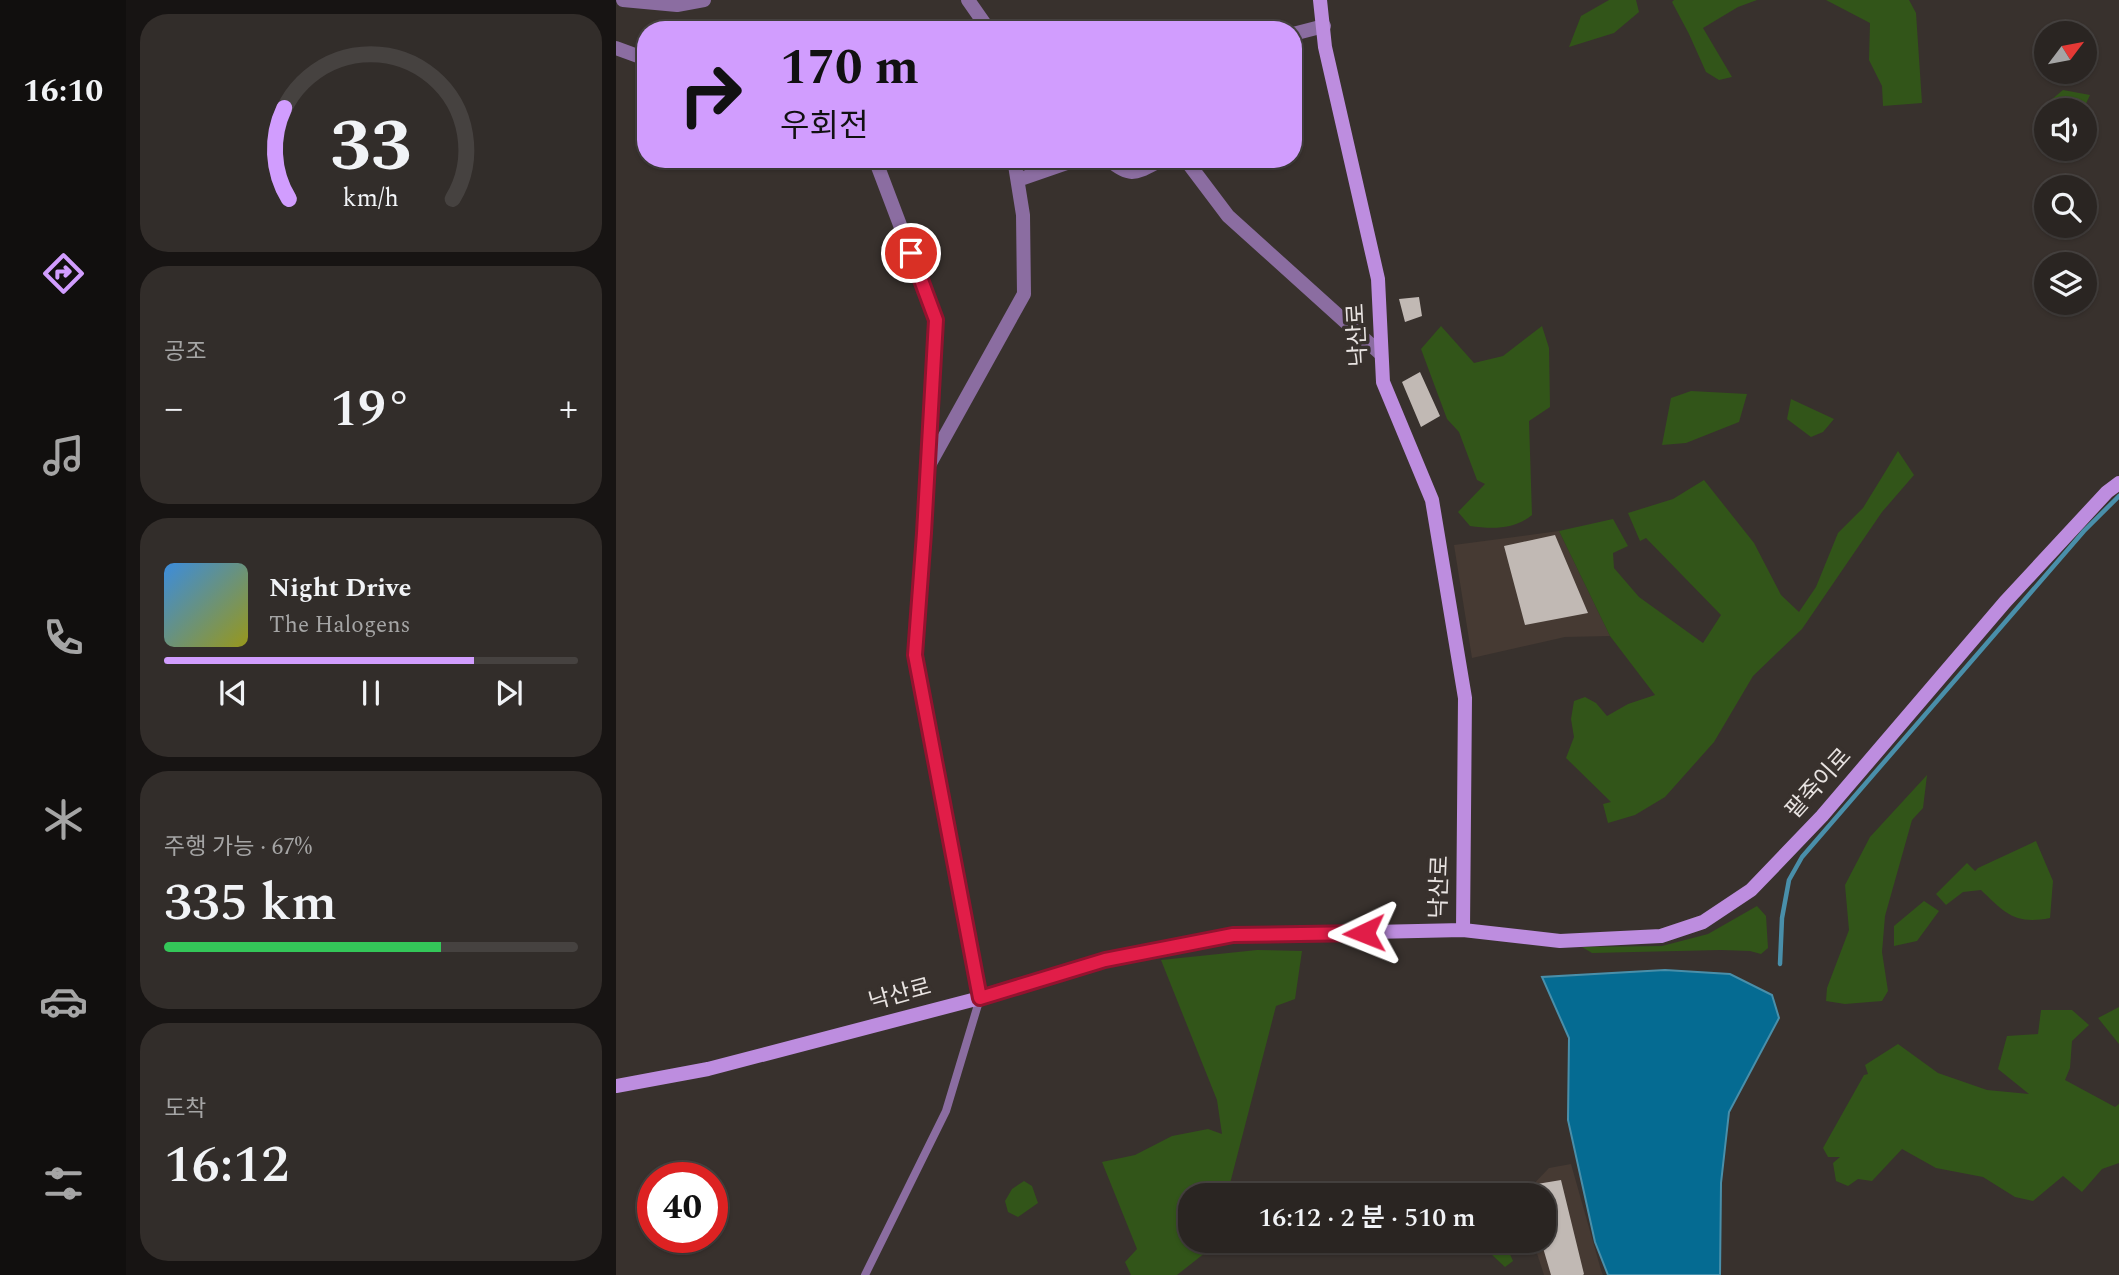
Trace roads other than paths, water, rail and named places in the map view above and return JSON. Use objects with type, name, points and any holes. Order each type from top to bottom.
[{"type":"street","points":[[623,0],[677,5],[704,0]]},
{"type":"street","points":[[968,0],[983,21]]},
{"type":"street","name":"낙산로","points":[[616,1086],[708,1069],[980,998],[1105,960],[1233,935],[1463,930],[1465,698],[1432,500],[1383,382],[1378,279],[1325,47],[1320,0]]},
{"type":"street","points":[[1302,32],[1324,26]]},
{"type":"street","points":[[616,48],[637,56]]},
{"type":"street","points":[[878,168],[936,320],[915,655],[980,998]]},
{"type":"street","points":[[928,468],[1024,294],[1023,215],[1015,168]]},
{"type":"street","points":[[1017,180],[1052,168]]},
{"type":"street","points":[[1118,168],[1135,173],[1145,168]]},
{"type":"street","points":[[1192,168],[1228,216],[1381,354]]},
{"type":"street","name":"팥죽이로","points":[[1463,930],[1560,941],[1661,936],[1703,922],[1751,890],[1822,816],[2005,602],[2107,492],[2119,483]]},
{"type":"lane","points":[[865,1275],[946,1111],[980,998]]},
{"type":"water","points":[[1665,970],[1730,974],[1772,995],[1779,1018],[1729,1112],[1721,1183],[1720,1275],[1608,1275],[1595,1242],[1568,1120],[1569,1038],[1542,977]]},
{"type":"waterway","points":[[1780,964],[1782,918],[1789,880],[1802,857],[2084,531],[2119,496]]}]
